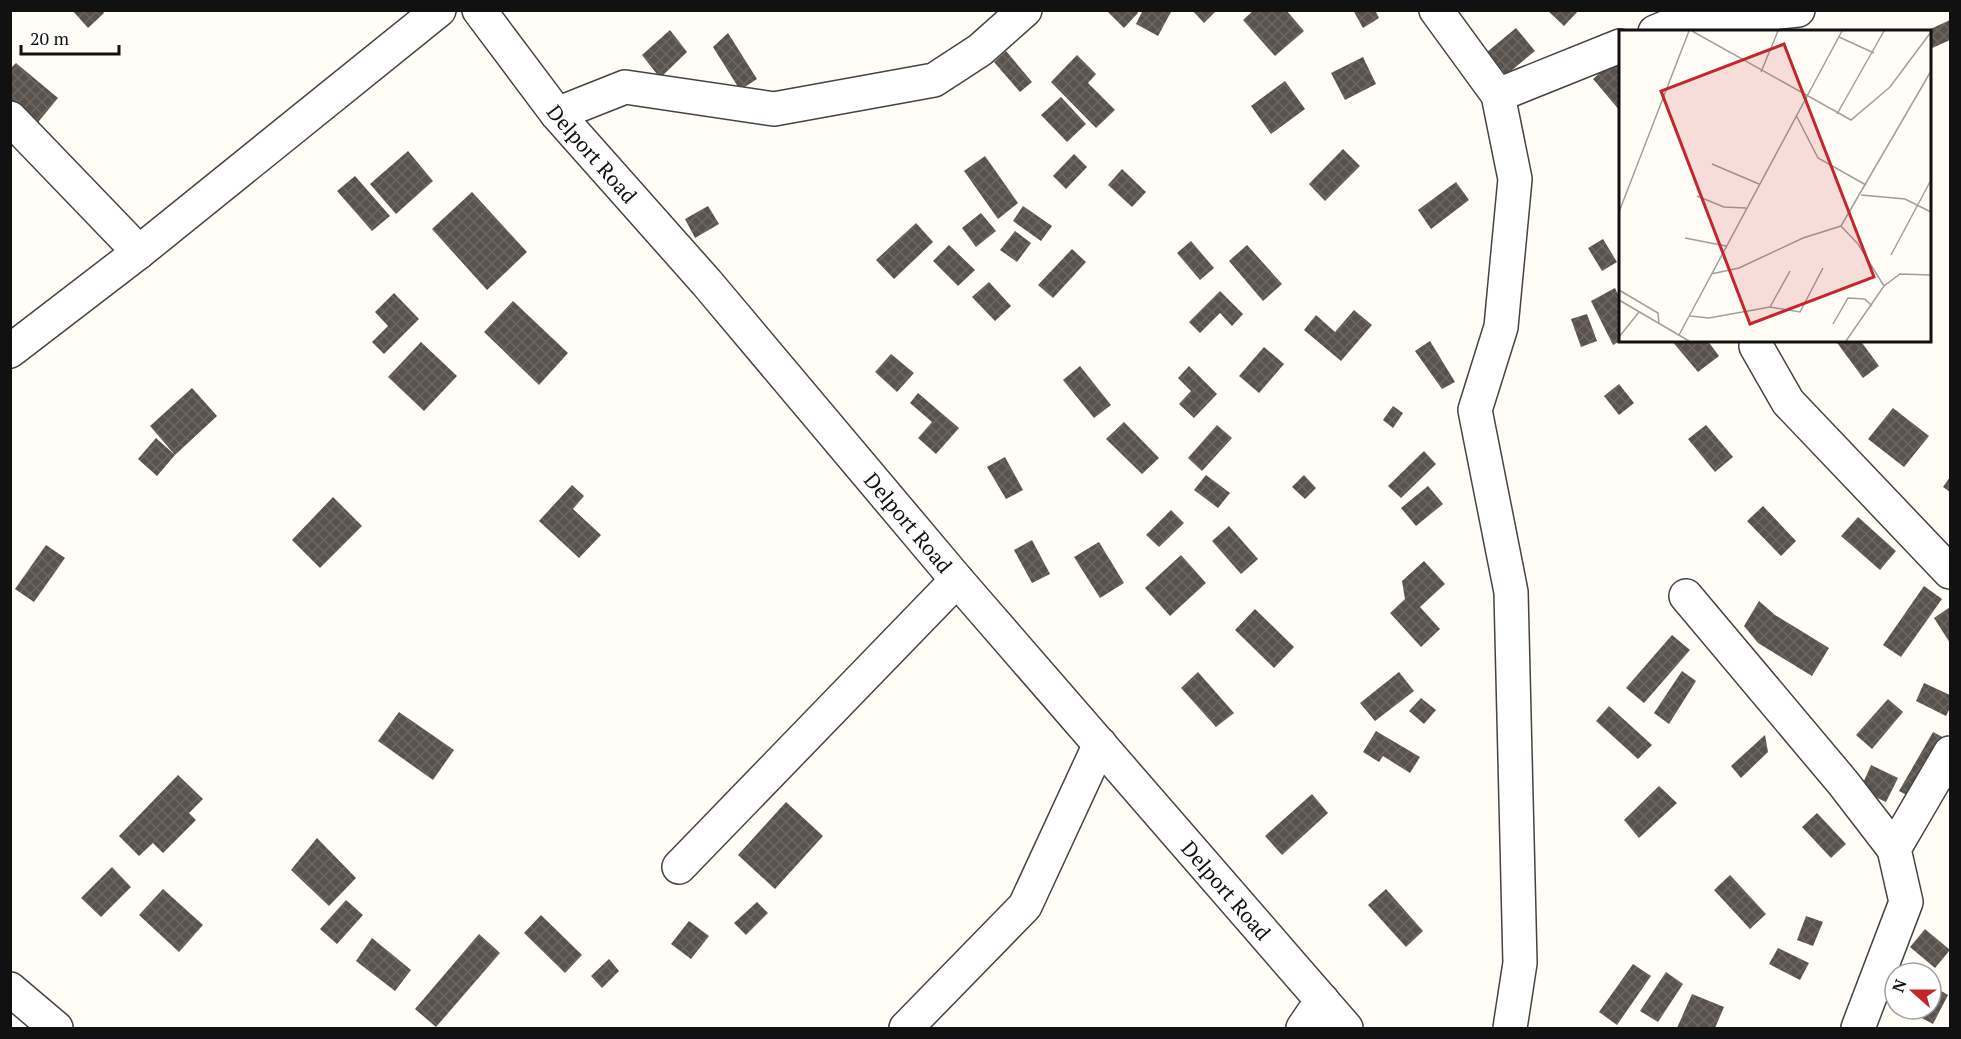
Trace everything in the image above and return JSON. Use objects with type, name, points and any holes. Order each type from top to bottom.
[{"type":"street","points":[[10,351],[139,252],[439,10]]},
{"type":"street","name":"Delport Road","points":[[479,10],[557,114],[715,292],[957,580],[1346,1029]]},
{"type":"street","points":[[557,114],[624,87],[774,109],[934,80],[980,50],[1025,10]]},
{"type":"street","points":[[1436,10],[1498,95],[1515,179],[1501,327],[1475,410],[1511,592],[1520,963],[1510,1029]]},
{"type":"street","points":[[1660,30],[1674,24],[1798,10]]},
{"type":"street","points":[[1498,95],[1619,46]]},
{"type":"street","points":[[10,118],[139,252]]},
{"type":"street","points":[[1756,346],[1788,402],[1950,572]]},
{"type":"street","points":[[679,867],[957,580]]},
{"type":"street","points":[[1686,596],[1844,784],[1894,849],[1906,902],[1858,1029]]},
{"type":"street","points":[[906,1029],[1025,906],[1100,744]]},
{"type":"street","points":[[1894,849],[1950,753]]},
{"type":"street","points":[[10,989],[56,1029]]},
{"type":"street","points":[[1303,1029],[1322,1000]]},
{"type":"building","points":[[72,10],[102,10],[104,13],[88,28]]},
{"type":"building","points":[[1109,10],[1136,10],[1138,13],[1124,28],[1108,12]]},
{"type":"building","points":[[1143,10],[1172,10],[1158,36],[1136,24]]},
{"type":"building","points":[[1192,10],[1217,10],[1204,23]]},
{"type":"building","points":[[1254,10],[1286,10],[1304,31],[1275,56],[1243,20]]},
{"type":"building","points":[[1353,10],[1375,10],[1379,18],[1363,28]]},
{"type":"building","points":[[1547,10],[1579,10],[1564,26]]},
{"type":"building","points":[[1950,20],[1950,40],[1931,49],[1931,30],[1928,30]]},
{"type":"building","points":[[1516,28],[1535,51],[1506,75],[1487,52]]},
{"type":"building","points":[[670,30],[687,52],[660,78],[642,55]]},
{"type":"building","points":[[728,33],[757,79],[740,90],[713,47]]},
{"type":"building","points":[[1006,51],[1032,82],[1020,92],[994,62]]},
{"type":"building","points":[[1077,55],[1096,74],[1088,83],[1115,110],[1096,128],[1051,82]]},
{"type":"building","points":[[1363,57],[1376,84],[1345,100],[1331,73]]},
{"type":"building","points":[[1613,61],[1619,68],[1619,110],[1593,79]]},
{"type":"building","points":[[16,63],[58,98],[34,127],[10,107],[10,69]]},
{"type":"building","points":[[1285,81],[1305,109],[1271,134],[1251,106]]},
{"type":"building","points":[[1061,97],[1086,124],[1067,142],[1041,115]]},
{"type":"building","points":[[1343,149],[1360,166],[1325,201],[1309,184]]},
{"type":"building","points":[[408,151],[433,181],[396,214],[370,184]]},
{"type":"building","points":[[1074,154],[1087,167],[1066,189],[1053,176]]},
{"type":"building","points":[[985,156],[1018,203],[998,219],[964,171]]},
{"type":"building","points":[[1122,169],[1146,192],[1132,207],[1108,185]]},
{"type":"building","points":[[355,176],[390,216],[372,231],[337,191]]},
{"type":"building","points":[[1456,182],[1469,200],[1431,229],[1418,210]]},
{"type":"building","points":[[472,192],[527,252],[487,290],[432,229]]},
{"type":"building","points":[[708,206],[719,224],[695,238],[685,219]]},
{"type":"building","points":[[1023,206],[1052,226],[1041,241],[1013,221]]},
{"type":"building","points":[[981,213],[996,231],[976,247],[962,228]]},
{"type":"building","points":[[916,223],[933,242],[894,279],[876,260]]},
{"type":"building","points":[[1015,231],[1031,243],[1017,262],[1000,250]]},
{"type":"building","points":[[1603,239],[1617,262],[1602,271],[1588,248]]},
{"type":"building","points":[[1191,241],[1214,268],[1200,280],[1177,253]]},
{"type":"building","points":[[949,245],[975,270],[958,286],[933,261]]},
{"type":"building","points":[[1247,245],[1282,284],[1263,301],[1229,261]]},
{"type":"building","points":[[1072,249],[1086,262],[1053,298],[1038,285]]},
{"type":"building","points":[[989,282],[1011,306],[995,321],[972,297]]},
{"type":"building","points":[[1615,288],[1619,297],[1619,342],[1613,345],[1591,301]]},
{"type":"building","points":[[1220,291],[1243,314],[1232,326],[1220,313],[1200,333],[1189,322]]},
{"type":"building","points":[[394,293],[419,319],[384,354],[372,342],[388,326],[375,312]]},
{"type":"building","points":[[513,301],[568,353],[539,385],[484,332]]},
{"type":"building","points":[[1354,310],[1372,325],[1341,361],[1304,330],[1316,315],[1335,332]]},
{"type":"building","points":[[1587,314],[1597,341],[1581,347],[1571,319]]},
{"type":"building","points":[[1430,341],[1455,382],[1442,389],[1415,351]]},
{"type":"building","points":[[421,342],[457,376],[424,411],[388,377]]},
{"type":"building","points":[[1673,342],[1708,342],[1719,356],[1698,372]]},
{"type":"building","points":[[1836,342],[1861,342],[1879,366],[1863,378]]},
{"type":"building","points":[[1264,347],[1284,364],[1259,393],[1239,376]]},
{"type":"building","points":[[891,354],[914,373],[897,392],[875,372]]},
{"type":"building","points":[[1080,366],[1111,405],[1094,418],[1063,380]]},
{"type":"building","points":[[1189,366],[1217,394],[1194,418],[1179,404],[1191,391],[1178,378]]},
{"type":"building","points":[[1619,384],[1634,403],[1619,415],[1604,396]]},
{"type":"building","points":[[192,388],[217,416],[175,455],[150,426]]},
{"type":"building","points":[[918,393],[959,428],[936,454],[918,438],[932,422],[910,403]]},
{"type":"building","points":[[1393,406],[1403,413],[1393,428],[1383,420]]},
{"type":"building","points":[[1893,408],[1929,436],[1904,467],[1868,439]]},
{"type":"building","points":[[1124,422],[1159,458],[1142,474],[1106,439]]},
{"type":"building","points":[[1217,425],[1232,438],[1202,471],[1188,458]]},
{"type":"building","points":[[1706,425],[1733,457],[1715,472],[1688,439]]},
{"type":"building","points":[[156,438],[175,455],[157,476],[138,459]]},
{"type":"building","points":[[1424,451],[1436,464],[1401,498],[1388,486]]},
{"type":"building","points":[[1005,457],[1023,490],[1006,499],[987,467]]},
{"type":"building","points":[[1206,475],[1230,493],[1218,508],[1194,490]]},
{"type":"building","points":[[1304,475],[1316,488],[1305,499],[1292,487]]},
{"type":"building","points":[[1950,477],[1950,492],[1943,487]]},
{"type":"building","points":[[572,485],[584,496],[573,509],[601,535],[579,558],[539,521]]},
{"type":"building","points":[[1428,486],[1443,504],[1416,526],[1401,508]]},
{"type":"building","points":[[333,497],[362,526],[320,568],[292,540]]},
{"type":"building","points":[[1763,506],[1796,541],[1781,556],[1747,521]]},
{"type":"building","points":[[1171,510],[1184,523],[1159,547],[1146,535]]},
{"type":"building","points":[[1858,517],[1896,551],[1880,570],[1841,536]]},
{"type":"building","points":[[1229,526],[1258,559],[1241,574],[1212,541]]},
{"type":"building","points":[[1032,540],[1050,574],[1032,583],[1014,550]]},
{"type":"building","points":[[1099,542],[1124,583],[1100,598],[1074,557]]},
{"type":"building","points":[[46,545],[65,558],[34,602],[15,589]]},
{"type":"building","points":[[1181,555],[1206,583],[1170,616],[1145,588]]},
{"type":"building","points":[[1424,561],[1445,584],[1420,607],[1440,629],[1421,647],[1390,613],[1405,599],[1402,581]]},
{"type":"building","points":[[1924,586],[1942,599],[1901,657],[1883,645]]},
{"type":"building","points":[[1759,601],[1775,615],[1829,648],[1812,676],[1758,643],[1744,626]]},
{"type":"building","points":[[1950,607],[1950,643],[1934,618]]},
{"type":"building","points":[[1255,609],[1294,647],[1274,668],[1235,630]]},
{"type":"building","points":[[1672,635],[1690,650],[1644,703],[1626,688]]},
{"type":"building","points":[[1682,671],[1696,681],[1669,724],[1654,713]]},
{"type":"building","points":[[1198,672],[1234,713],[1216,727],[1181,688]]},
{"type":"building","points":[[1399,672],[1414,691],[1375,721],[1360,703]]},
{"type":"building","points":[[1924,683],[1950,695],[1950,708],[1946,716],[1916,701]]},
{"type":"building","points":[[1421,698],[1436,710],[1424,724],[1409,711]]},
{"type":"building","points":[[1888,699],[1903,712],[1872,749],[1856,735]]},
{"type":"building","points":[[1609,706],[1652,745],[1638,759],[1596,721]]},
{"type":"building","points":[[399,712],[454,750],[433,780],[378,741]]},
{"type":"building","points":[[1376,731],[1420,757],[1410,773],[1383,756],[1379,762],[1363,752]]},
{"type":"building","points":[[1933,732],[1948,740],[1914,799],[1899,791]]},
{"type":"building","points":[[1765,735],[1768,752],[1741,778],[1731,766]]},
{"type":"building","points":[[1871,765],[1898,778],[1886,802],[1860,790]]},
{"type":"building","points":[[178,775],[203,799],[189,813],[196,820],[163,853],[153,843],[139,856],[119,836]]},
{"type":"building","points":[[1659,786],[1677,803],[1639,838],[1624,820]]},
{"type":"building","points":[[1312,794],[1328,813],[1282,855],[1265,836]]},
{"type":"building","points":[[786,802],[823,836],[775,889],[738,855]]},
{"type":"building","points":[[1817,813],[1846,844],[1831,858],[1802,827]]},
{"type":"building","points":[[317,838],[356,878],[329,906],[291,870]]},
{"type":"building","points":[[112,867],[131,887],[101,917],[81,898]]},
{"type":"building","points":[[1730,875],[1766,914],[1750,929],[1714,890]]},
{"type":"building","points":[[163,889],[203,925],[179,952],[139,915]]},
{"type":"building","points":[[1386,889],[1423,931],[1406,947],[1368,905]]},
{"type":"building","points":[[346,900],[363,915],[337,944],[320,929]]},
{"type":"building","points":[[757,902],[768,913],[746,935],[734,923]]},
{"type":"building","points":[[541,915],[582,955],[565,973],[524,933]]},
{"type":"building","points":[[1806,916],[1823,922],[1813,946],[1797,940]]},
{"type":"building","points":[[689,921],[709,936],[691,959],[671,944]]},
{"type":"building","points":[[1925,929],[1950,950],[1941,961],[1927,961],[1910,947]]},
{"type":"building","points":[[479,934],[500,953],[436,1027],[415,1009]]},
{"type":"building","points":[[372,938],[411,970],[395,991],[356,961]]},
{"type":"building","points":[[1778,948],[1809,963],[1800,980],[1769,964]]},
{"type":"building","points":[[609,959],[619,971],[602,988],[591,976]]},
{"type":"building","points":[[1633,964],[1651,976],[1617,1025],[1599,1012]]},
{"type":"building","points":[[1666,972],[1683,984],[1658,1022],[1640,1011]]},
{"type":"building","points":[[1943,992],[1948,995],[1943,1005]]},
{"type":"building","points":[[1692,994],[1724,1007],[1715,1028],[1677,1028]]}]
